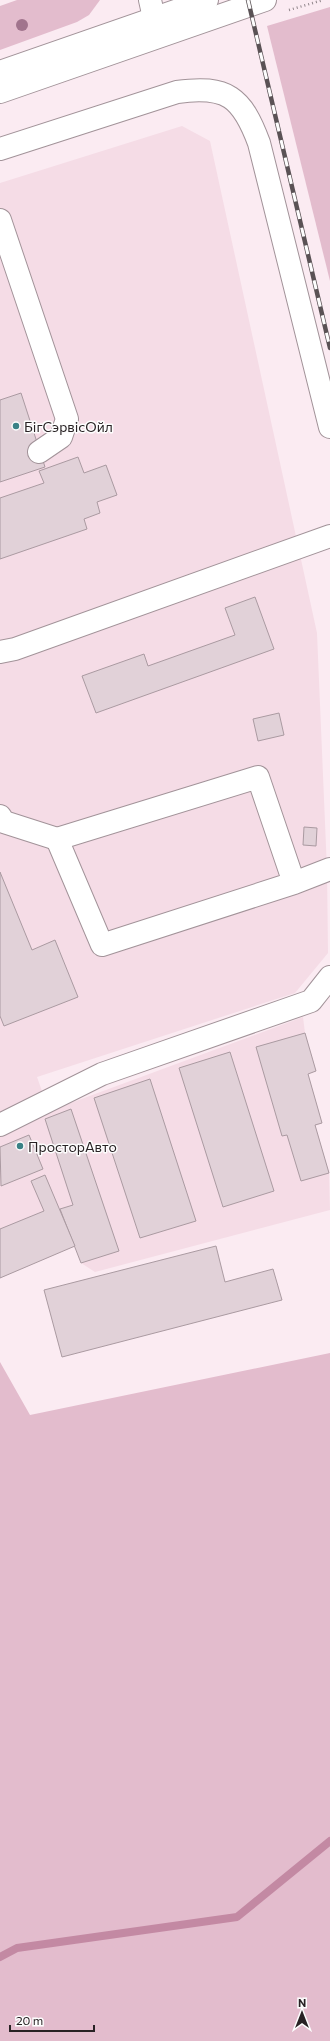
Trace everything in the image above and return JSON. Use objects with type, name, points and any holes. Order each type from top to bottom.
[{"type":"main road","points":[[0,72],[207,0]]},
{"type":"main road","points":[[0,92],[154,18],[265,0]]},
{"type":"main road","points":[[0,149],[177,92],[195,90],[214,91],[233,98],[246,112],[259,143],[330,427]]},
{"type":"main road","points":[[0,220],[67,419],[61,437],[39,452]]},
{"type":"main road","points":[[0,652],[22,646],[330,536]]},
{"type":"main road","points":[[0,816],[4,822],[57,839],[258,777],[294,884]]},
{"type":"main road","points":[[57,839],[102,946],[294,884],[330,869]]},
{"type":"main road","points":[[0,1125],[102,1074],[311,1001],[330,977]]},
{"type":"shaded area","points":[[17,0],[100,0],[89,15],[77,22],[0,50],[0,6]]},
{"type":"shaded area","points":[[330,7],[330,281],[267,26]]},
{"type":"shaded area","points":[[182,126],[210,141],[317,633],[327,870],[328,953],[295,993],[37,1077],[49,1111],[303,1017],[305,1033],[316,1071],[308,1074],[322,1123],[315,1126],[329,1173],[330,1210],[95,1272],[81,1263],[75,1246],[0,1278],[0,183]]},
{"type":"shaded area","points":[[330,1353],[330,2041],[0,2041],[0,1362],[30,1415]]},
{"type":"building","name":"БігСэрвісОйл","points":[[21,393],[45,467],[0,482],[0,400]]},
{"type":"building","points":[[78,457],[84,473],[106,465],[117,495],[97,502],[100,513],[84,519],[87,529],[0,559],[0,498],[44,483],[39,471]]},
{"type":"building","points":[[255,597],[274,649],[96,713],[82,676],[144,654],[148,666],[235,635],[225,608]]},
{"type":"building","points":[[279,713],[284,735],[258,741],[253,719]]},
{"type":"building","points":[[304,827],[317,828],[316,846],[303,845]]},
{"type":"building","points":[[0,872],[32,950],[55,940],[78,997],[4,1026],[0,1016]]},
{"type":"building","points":[[305,1033],[316,1071],[308,1074],[322,1123],[315,1125],[329,1173],[301,1181],[287,1135],[282,1136],[256,1047]]},
{"type":"building","points":[[230,1052],[274,1191],[223,1207],[179,1068]]},
{"type":"building","points":[[150,1079],[196,1221],[140,1238],[94,1098]]},
{"type":"building","points":[[71,1109],[119,1251],[81,1263],[60,1209],[73,1205],[45,1119]]},
{"type":"building","points":[[29,1135],[43,1169],[1,1186],[0,1147]]},
{"type":"building","points":[[45,1175],[75,1246],[0,1278],[0,1229],[44,1211],[31,1181]]},
{"type":"building","points":[[216,1246],[225,1282],[273,1269],[282,1300],[62,1357],[44,1290]]},
{"type":"waterway","points":[[0,1957],[17,1948],[237,1917],[330,1841]]},
{"type":"railway","points":[[248,0],[330,348]]},
{"type":"place","name":"БігСэрвісОйл","points":[[16,426]]},
{"type":"place","name":"ПросторАвто","points":[[20,1146]]}]
